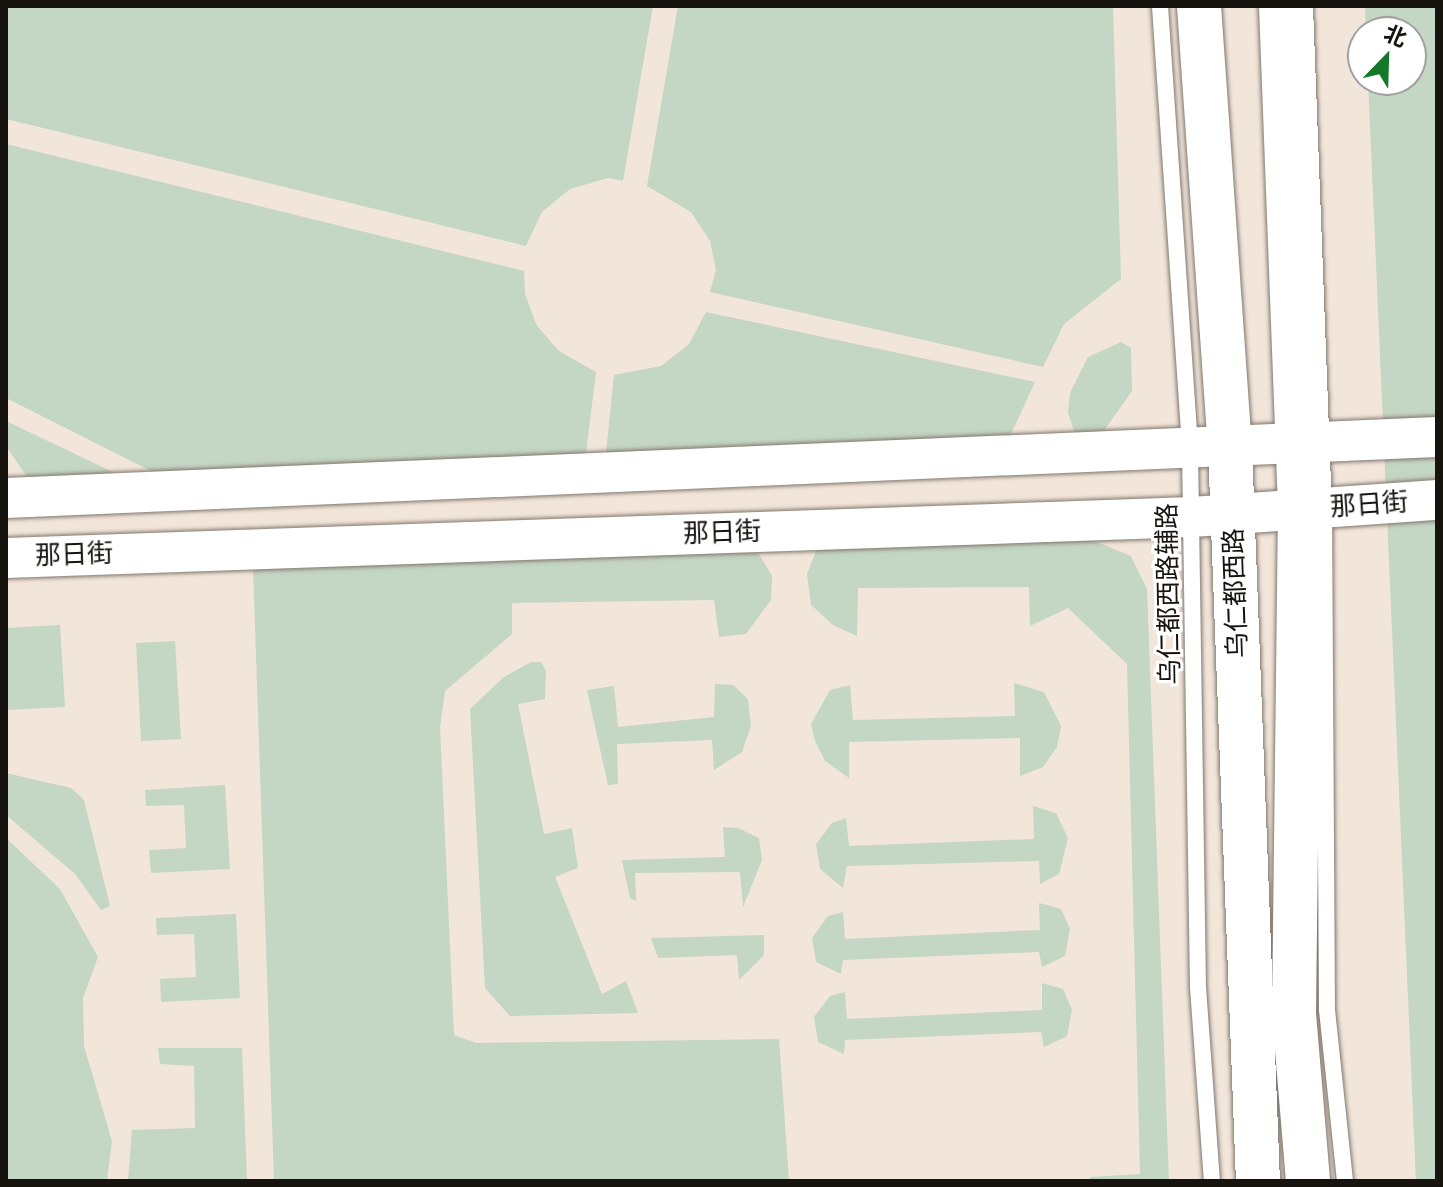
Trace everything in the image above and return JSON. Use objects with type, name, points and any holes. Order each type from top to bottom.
[{"type":"main road","name":"乌仁都西路","points":[[1199,6],[1212,514],[1258,1181]]},
{"type":"main road","points":[[1281,6],[1312,508],[1294,1014],[1308,1181]]},
{"type":"street","points":[[6,498],[1437,437]]},
{"type":"street","name":"那日街","points":[[6,558],[1212,514],[1437,500]]},
{"type":"lane","points":[[1160,6],[1210,448]]},
{"type":"lane","points":[[1305,6],[1309,443]]},
{"type":"lane","points":[[1312,508],[1327,1010],[1345,1181]]},
{"type":"lane","name":"乌仁都西路辅路","points":[[1212,514],[1198,987],[1212,1181]]},
{"type":"green space","points":[[6,6],[653,6],[623,181],[608,178],[570,189],[542,212],[526,246],[6,119]]},
{"type":"green space","points":[[678,6],[1113,6],[1121,279],[1064,324],[1043,367],[710,292],[716,270],[710,241],[691,212],[647,186]]},
{"type":"green space","points":[[1365,6],[1437,6],[1437,1181],[1416,1181],[1369,96],[1427,96],[1427,16],[1365,16]]},
{"type":"green space","points":[[6,144],[524,271],[525,294],[537,326],[559,351],[596,372],[585,461],[167,479],[6,398]]},
{"type":"green space","points":[[706,312],[1035,382],[1005,447],[605,462],[614,375],[661,366],[689,344]]},
{"type":"green space","points":[[1121,342],[1131,348],[1132,391],[1101,435],[1077,441],[1068,412],[1070,393],[1088,357]]},
{"type":"green space","points":[[6,421],[140,485],[34,487],[6,446]]},
{"type":"green space","points":[[1087,538],[1131,556],[1147,589],[1169,1181],[1090,1181],[1090,1177],[1140,1174],[1127,664],[1068,608],[1030,626],[1029,587],[858,588],[857,636],[833,625],[811,605],[807,574],[818,546]]},
{"type":"green space","points":[[756,549],[772,576],[771,600],[746,634],[719,637],[714,600],[512,603],[512,634],[445,691],[440,727],[454,1035],[476,1043],[779,1039],[789,1181],[274,1181],[253,568]]},
{"type":"green space","points":[[60,625],[65,707],[6,710],[6,628]]},
{"type":"green space","points":[[175,641],[181,739],[141,741],[136,643]]},
{"type":"green space","points":[[531,662],[541,662],[546,671],[545,699],[518,704],[544,834],[572,828],[578,868],[555,877],[602,994],[626,981],[638,1013],[510,1016],[485,988],[470,709],[504,677]]},
{"type":"green space","points":[[1014,683],[1044,692],[1061,726],[1057,747],[1043,767],[1020,776],[1020,738],[849,742],[849,778],[825,761],[815,741],[811,724],[830,690],[850,685],[853,720],[1015,716]]},
{"type":"green space","points":[[715,684],[733,685],[748,699],[751,726],[742,752],[714,770],[712,740],[617,744],[618,784],[608,785],[587,690],[614,686],[618,727],[714,717]]},
{"type":"green space","points":[[6,773],[71,788],[84,800],[110,906],[101,910],[75,874],[6,815]]},
{"type":"green space","points":[[225,785],[230,869],[151,873],[149,850],[186,848],[184,805],[146,806],[145,790]]},
{"type":"green space","points":[[1033,806],[1056,813],[1068,838],[1059,874],[1040,884],[1039,861],[847,866],[843,888],[820,869],[816,844],[832,823],[846,818],[849,846],[1034,839]]},
{"type":"green space","points":[[723,827],[738,828],[759,838],[762,860],[743,907],[740,872],[635,873],[636,901],[630,898],[622,860],[725,857]]},
{"type":"green space","points":[[6,838],[60,889],[98,957],[83,998],[84,1046],[112,1141],[107,1181],[6,1181]]},
{"type":"green space","points":[[1039,903],[1061,909],[1070,929],[1065,956],[1042,967],[1039,952],[843,960],[841,974],[816,962],[812,938],[828,916],[843,912],[845,939],[1040,930]]},
{"type":"green space","points":[[236,914],[240,998],[161,1002],[160,979],[196,977],[194,934],[157,935],[156,918]]},
{"type":"green space","points":[[764,935],[764,955],[739,980],[737,955],[658,958],[651,938]]},
{"type":"green space","points":[[1042,983],[1063,989],[1072,1010],[1067,1036],[1044,1047],[1041,1032],[845,1040],[844,1054],[818,1042],[814,1017],[830,996],[845,992],[847,1019],[1042,1010]]},
{"type":"green space","points":[[158,1048],[242,1048],[247,1181],[128,1181],[132,1130],[195,1128],[194,1066],[160,1064]]}]
